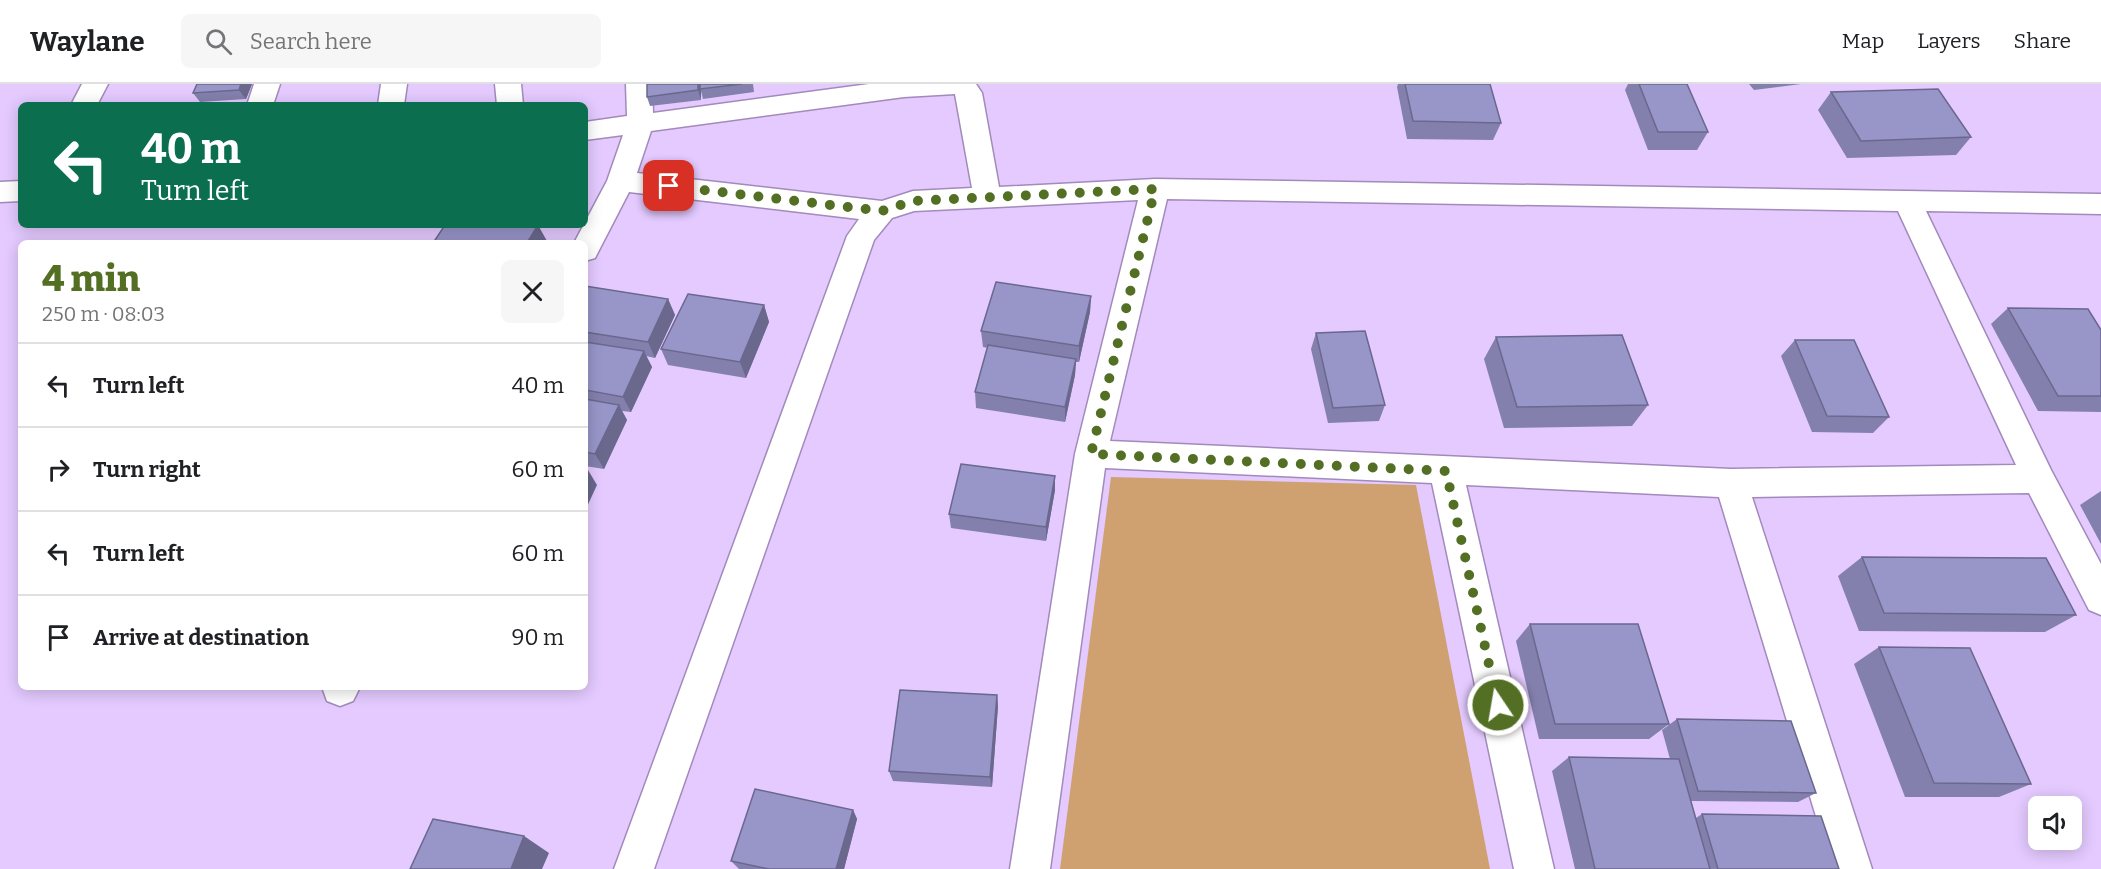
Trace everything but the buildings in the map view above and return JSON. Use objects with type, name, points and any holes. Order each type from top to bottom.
[{"type":"street","points":[[86,102],[95,84]]},
{"type":"street","points":[[261,102],[267,84]]},
{"type":"street","points":[[391,102],[394,84]]},
{"type":"street","points":[[508,84],[510,102]]},
{"type":"street","points":[[588,244],[621,181],[640,124],[639,84]]},
{"type":"street","points":[[588,131],[640,124],[769,95],[962,85],[969,93],[987,197]]},
{"type":"street","points":[[621,181],[882,211],[913,201],[1155,189],[2101,204]]},
{"type":"street","points":[[1030,869],[1091,454],[1155,189]]},
{"type":"street","points":[[0,192],[18,191]]},
{"type":"street","points":[[1907,201],[2039,479],[2101,599]]},
{"type":"street","points":[[634,869],[861,236],[882,211]]},
{"type":"street","points":[[1091,454],[1731,483],[2039,479]]},
{"type":"street","points":[[1446,471],[1534,869]]},
{"type":"street","points":[[1731,483],[1852,869]]},
{"type":"shaded area","points":[[1111,477],[1416,485],[1490,869],[1060,869]]},
{"type":"route","points":[[669,186],[882,211],[913,201],[1155,189],[1091,454],[1446,471],[1498,705]]}]
